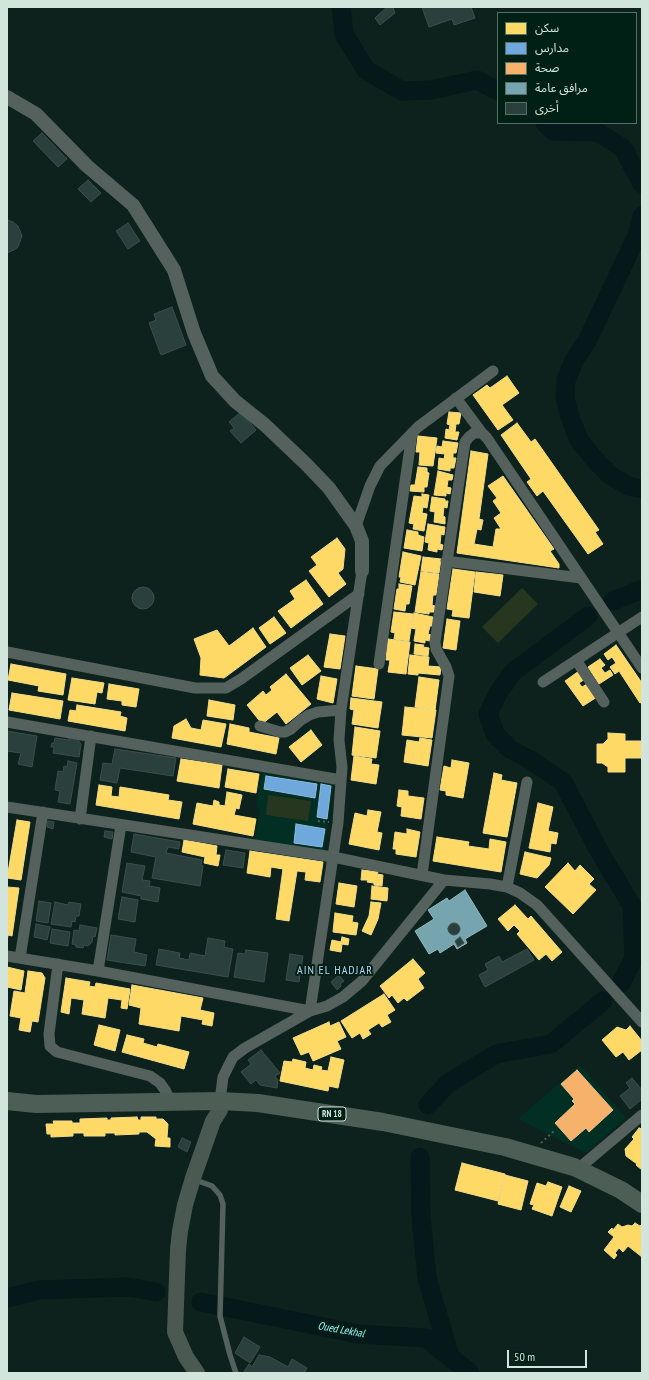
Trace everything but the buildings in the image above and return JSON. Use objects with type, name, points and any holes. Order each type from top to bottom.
[{"type":"main road","name":"RN 18","points":[[7,1101],[36,1104],[220,1101],[258,1103],[383,1122],[505,1147],[578,1169],[620,1190],[642,1204]]},
{"type":"main road","points":[[197,1373],[186,1357],[175,1332],[178,1250],[185,1205],[193,1178],[214,1121],[220,1110],[220,1101]]},
{"type":"street","points":[[7,98],[36,114],[87,166],[133,205],[174,270],[194,333],[212,376],[311,469],[329,488],[356,526],[362,542],[362,570],[341,710],[339,740],[342,780],[338,823],[310,1011]]},
{"type":"street","points":[[356,526],[370,486],[380,466],[418,427],[493,370]]},
{"type":"street","points":[[456,398],[482,434],[487,438],[642,668]]},
{"type":"street","points":[[379,664],[412,433]]},
{"type":"street","points":[[422,875],[449,680],[446,666],[436,649],[435,642],[446,561],[465,442],[474,433],[482,434]]},
{"type":"street","points":[[446,561],[580,578]]},
{"type":"street","points":[[7,652],[195,688],[226,688],[241,679],[358,594]]},
{"type":"street","points":[[543,682],[642,617]]},
{"type":"street","points":[[576,660],[604,702]]},
{"type":"street","points":[[260,726],[285,732],[309,715],[318,712],[341,710]]},
{"type":"street","points":[[7,722],[342,780]]},
{"type":"street","points":[[80,819],[91,736]]},
{"type":"street","points":[[507,887],[527,782]]},
{"type":"street","points":[[7,807],[333,857],[444,880],[507,887],[520,893],[537,905],[642,1021]]},
{"type":"street","points":[[20,958],[43,812]]},
{"type":"street","points":[[98,971],[121,824]]},
{"type":"street","points":[[220,1101],[223,1077],[233,1057],[245,1048],[310,1011],[327,1006],[343,997],[362,981],[444,880]]},
{"type":"street","points":[[7,956],[98,971],[310,1011]]},
{"type":"street","points":[[58,964],[49,1034],[50,1046],[57,1052],[150,1076],[160,1083],[171,1102]]},
{"type":"street","points":[[578,1169],[642,1115]]},
{"type":"lane","points":[[193,1178],[212,1186],[220,1195],[223,1204],[220,1316],[236,1373]]},
{"type":"shaded area","points":[[522,588],[538,604],[498,643],[482,627]]},
{"type":"shaded area","points":[[261,773],[334,784],[324,850],[255,840],[260,808],[256,807]]},
{"type":"shaded area","points":[[268,795],[311,801],[308,821],[266,815]]},
{"type":"shaded area","points":[[580,1065],[626,1118],[586,1153],[518,1119]]},
{"type":"waterway","points":[[341,7],[344,34],[366,70],[402,91],[431,90],[477,80],[497,90]]},
{"type":"waterway","points":[[546,124],[553,131],[597,132],[623,148],[642,184]]},
{"type":"waterway","points":[[642,216],[638,233],[625,261],[588,339],[574,361],[566,380],[565,398],[570,417],[579,440],[596,461],[610,475],[628,486],[642,489]]},
{"type":"waterway","points":[[613,601],[642,589]]},
{"type":"waterway","points":[[588,616],[513,672],[498,693],[488,714],[495,734],[510,749],[532,761],[563,782],[598,849],[632,906],[634,958],[621,983]]},
{"type":"waterway","points":[[428,1105],[447,1084],[496,1054],[551,1044],[603,1001]]},
{"type":"waterway","points":[[420,1157],[421,1217],[427,1278],[450,1357]]},
{"type":"waterway","name":"Oued Lekhal","points":[[7,1298],[38,1290],[129,1287],[156,1292]]},
{"type":"waterway","name":"Oued Lekhal","points":[[201,1302],[358,1334],[426,1338],[470,1373]]},
{"type":"district","name":"AIN EL HADJAR","points":[[335,971]]}]
